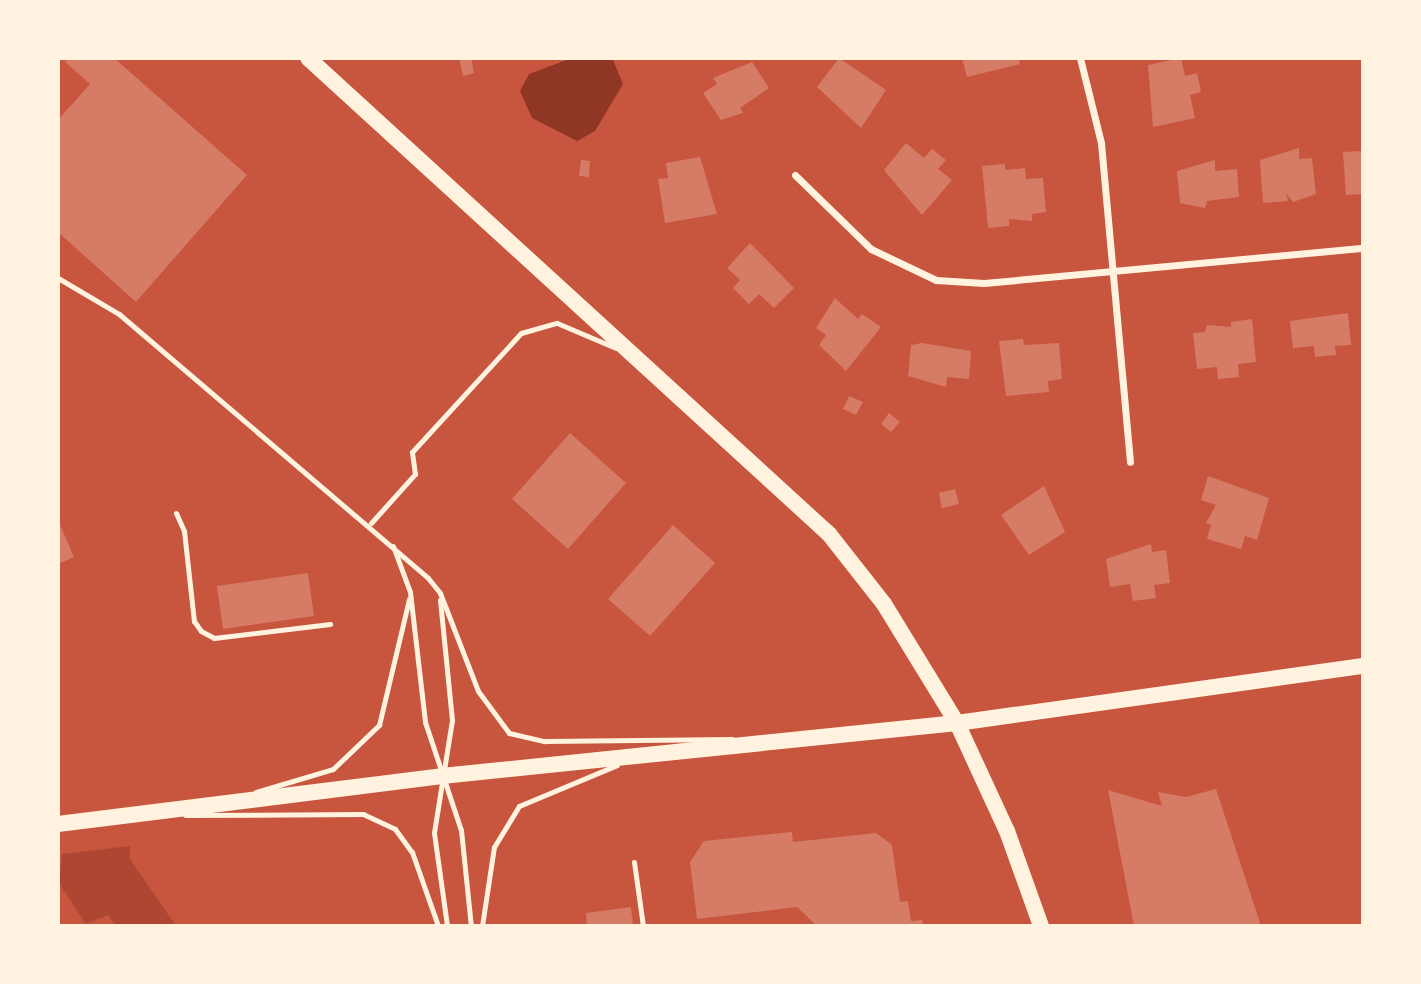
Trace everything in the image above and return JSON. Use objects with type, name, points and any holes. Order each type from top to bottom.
[{"type":"main road","points":[[308,58],[657,373],[829,534],[884,604],[957,723],[1007,831],[1041,926]]},
{"type":"main road","points":[[58,824],[442,776],[957,723],[1363,666]]},
{"type":"street","points":[[1080,58],[1101,144],[1130,462]]},
{"type":"street","points":[[795,175],[872,249],[914,275],[984,283],[1363,248]]},
{"type":"lane","points":[[58,278],[119,314],[371,523],[391,543],[440,593],[478,691],[509,733],[545,741],[810,738]]},
{"type":"lane","points":[[371,523],[415,474],[412,452],[531,326],[582,328],[657,373]]},
{"type":"lane","points":[[176,513],[184,531],[194,621],[201,631],[214,638],[330,624]]},
{"type":"lane","points":[[391,543],[411,593],[425,722],[461,830],[471,926]]},
{"type":"lane","points":[[218,804],[332,769],[379,725],[411,593]]},
{"type":"lane","points":[[440,593],[452,720],[434,833],[447,926]]},
{"type":"lane","points":[[482,926],[494,846],[519,806],[642,755]]},
{"type":"lane","points":[[126,816],[363,814],[395,829],[412,852],[438,926]]},
{"type":"lane","points":[[634,862],[643,926]]},
{"type":"shaded area","points":[[572,58],[613,60],[623,84],[595,131],[577,141],[532,118],[520,91],[529,74]]},
{"type":"shaded area","points":[[130,846],[130,859],[176,926],[116,926],[108,915],[86,924],[59,883],[62,854]]},
{"type":"building","points":[[69,58],[114,58],[247,175],[136,302],[58,232],[58,120],[90,84],[65,62]]},
{"type":"building","points":[[459,58],[471,58],[474,73],[463,76]]},
{"type":"building","points":[[839,58],[886,90],[861,128],[817,87]]},
{"type":"building","points":[[962,58],[1018,58],[1020,64],[967,77]]},
{"type":"building","points":[[1181,58],[1185,76],[1197,73],[1201,92],[1190,95],[1195,118],[1153,127],[1148,65]]},
{"type":"building","points":[[752,62],[769,88],[740,108],[743,113],[721,120],[703,93],[717,84],[713,78]]},
{"type":"building","points":[[906,143],[924,158],[932,149],[946,160],[938,169],[952,180],[922,215],[884,170]]},
{"type":"building","points":[[1299,148],[1299,159],[1312,158],[1316,194],[1293,202],[1286,193],[1288,201],[1263,203],[1260,160]]},
{"type":"building","points":[[1363,151],[1363,194],[1346,195],[1343,152]]},
{"type":"building","points":[[700,157],[717,214],[665,223],[658,179],[668,178],[666,163]]},
{"type":"building","points":[[581,160],[590,161],[589,177],[579,176]]},
{"type":"building","points":[[1215,160],[1215,171],[1237,169],[1239,197],[1207,201],[1205,208],[1180,203],[1177,171]]},
{"type":"building","points":[[1005,164],[1005,170],[1025,168],[1026,179],[1043,178],[1046,212],[1032,214],[1032,221],[1009,219],[1009,226],[988,228],[982,166]]},
{"type":"building","points":[[750,243],[794,288],[774,308],[759,294],[749,304],[733,288],[740,280],[727,268]]},
{"type":"building","points":[[835,298],[858,319],[862,314],[881,327],[846,371],[819,345],[826,335],[816,328]]},
{"type":"building","points":[[1348,313],[1351,345],[1335,346],[1336,355],[1315,357],[1314,346],[1293,348],[1290,321]]},
{"type":"building","points":[[1252,319],[1256,362],[1238,364],[1239,377],[1218,379],[1217,367],[1197,369],[1193,333],[1205,332],[1207,325],[1231,327],[1231,322]]},
{"type":"building","points":[[1023,339],[1024,345],[1059,343],[1062,379],[1048,381],[1049,392],[1006,396],[999,341]]},
{"type":"building","points":[[922,343],[971,351],[969,379],[947,377],[946,387],[908,376],[911,345]]},
{"type":"building","points":[[849,396],[863,402],[856,415],[843,409]]},
{"type":"building","points":[[889,413],[900,422],[891,432],[881,424]]},
{"type":"building","points":[[570,433],[626,483],[568,549],[512,499]]},
{"type":"building","points":[[1208,476],[1269,498],[1257,540],[1245,536],[1241,549],[1207,539],[1211,525],[1206,523],[1216,505],[1201,500]]},
{"type":"building","points":[[1044,486],[1065,532],[1029,555],[1001,515]]},
{"type":"building","points":[[955,489],[959,504],[942,508],[939,493]]},
{"type":"building","points":[[58,520],[74,557],[58,564]]},
{"type":"building","points":[[673,525],[715,563],[650,636],[608,599]]},
{"type":"building","points":[[1151,544],[1152,552],[1166,550],[1170,583],[1154,585],[1156,598],[1133,601],[1130,584],[1110,587],[1106,559]]},
{"type":"building","points":[[308,573],[314,616],[223,629],[217,586]]},
{"type":"building","points":[[1216,789],[1261,926],[1134,926],[1108,790],[1162,806],[1158,792],[1186,797]]},
{"type":"building","points":[[792,832],[793,842],[876,833],[892,845],[900,902],[908,901],[911,921],[922,920],[923,926],[817,926],[797,907],[697,919],[690,862],[704,841]]},
{"type":"building","points":[[631,907],[633,926],[587,926],[586,913]]}]
